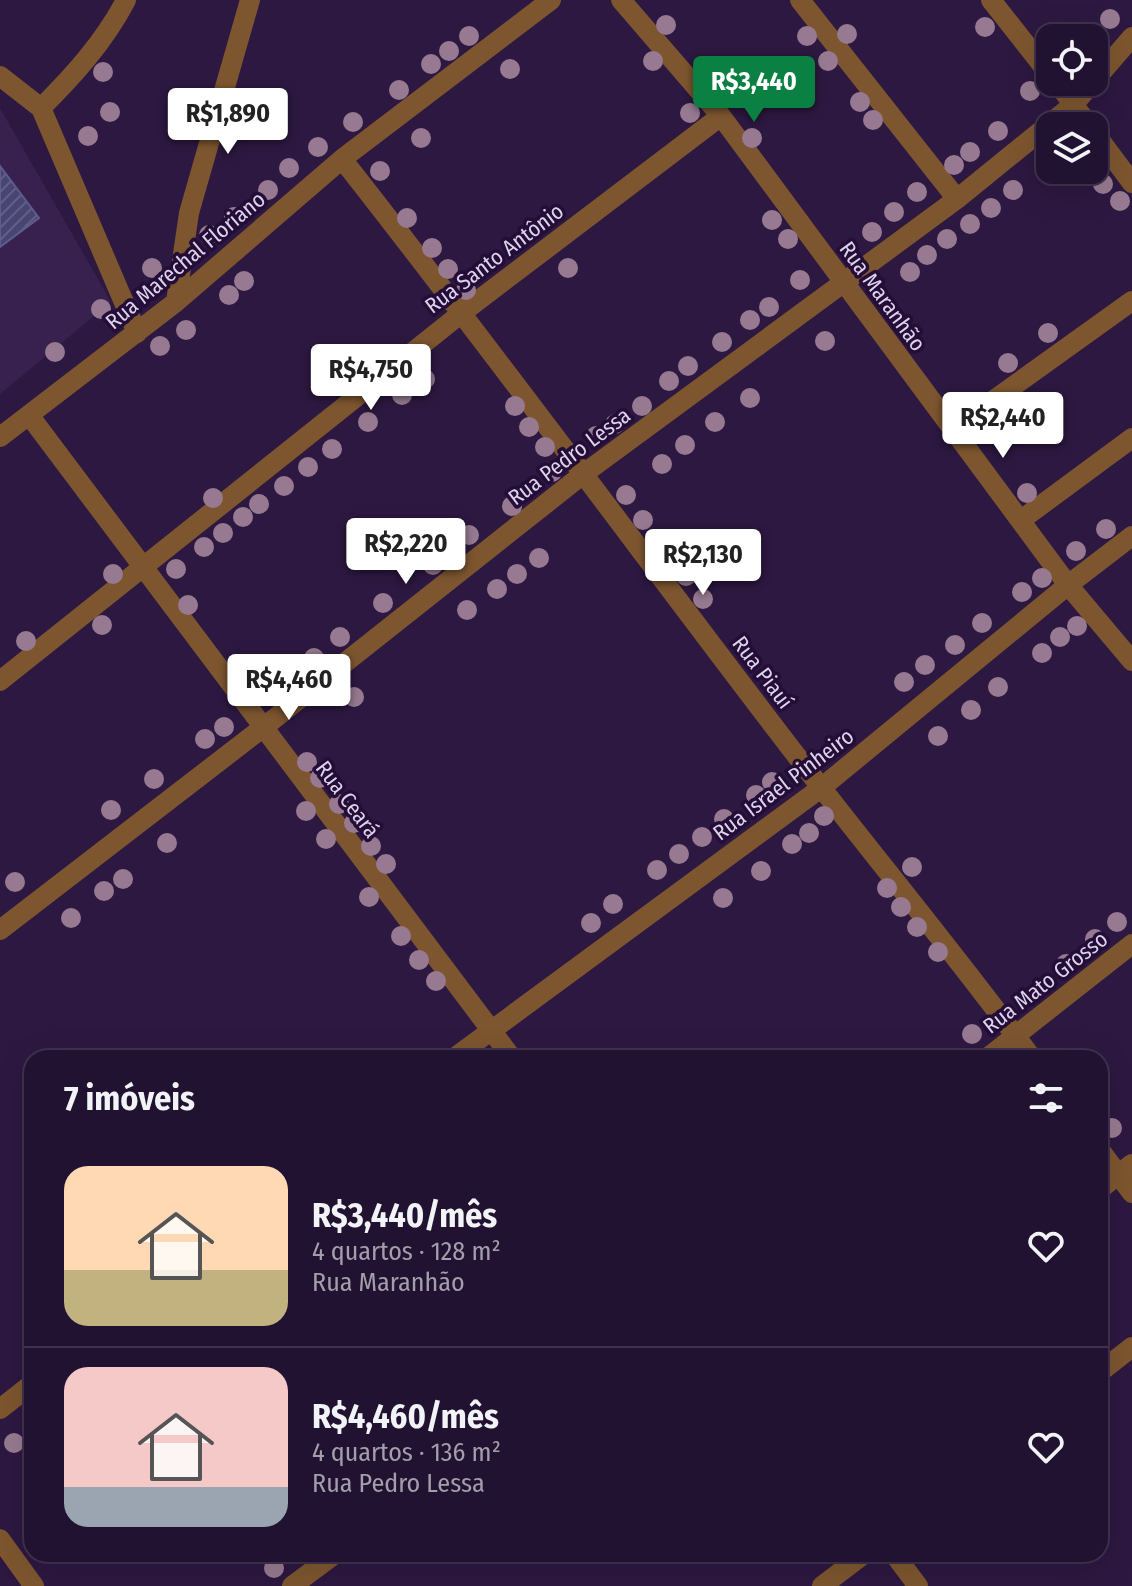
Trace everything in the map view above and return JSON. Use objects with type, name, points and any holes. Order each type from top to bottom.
[{"type":"street","points":[[41,108],[76,73],[112,27],[126,0]]},
{"type":"street","points":[[176,302],[189,213],[250,0]]},
{"type":"street","name":"Rua Marechal Floriano","points":[[0,437],[176,302],[342,159],[551,0]]},
{"type":"street","name":"Rua Maranhão","points":[[621,0],[721,116],[1068,585],[1132,661]]},
{"type":"street","points":[[800,0],[957,199]]},
{"type":"street","points":[[991,0],[1036,57]]},
{"type":"street","name":"Rua Pedro Lessa","points":[[1108,64],[1132,37]]},
{"type":"street","points":[[0,76],[41,108],[137,333]]},
{"type":"street","points":[[1067,96],[1080,112]]},
{"type":"street","name":"Rua Pedro Lessa","points":[[0,930],[265,726],[582,475],[957,199],[1081,96]]},
{"type":"street","name":"Rua Santo Antônio","points":[[0,681],[463,312],[721,116]]},
{"type":"street","points":[[1108,151],[1132,183]]},
{"type":"street","name":"Rua Piauí","points":[[342,159],[463,312],[582,475],[821,788],[1026,1050]]},
{"type":"street","points":[[952,430],[1132,301]]},
{"type":"street","name":"Rua Ceará","points":[[29,415],[506,1050]]},
{"type":"street","points":[[1021,520],[1132,438]]},
{"type":"street","name":"Rua Israel Pinheiro","points":[[465,1050],[821,788],[1132,536]]},
{"type":"street","name":"Rua Mato Grosso","points":[[998,1050],[1132,944]]},
{"type":"street","points":[[1108,1156],[1125,1170],[1132,1193]]},
{"type":"street","points":[[1108,1183],[1125,1170]]},
{"type":"street","points":[[1108,1366],[1132,1347]]},
{"type":"street","points":[[0,1409],[24,1390]]},
{"type":"street","points":[[0,1539],[34,1586]]},
{"type":"street","points":[[292,1586],[324,1562]]},
{"type":"street","points":[[822,1586],[854,1562]]},
{"type":"street","points":[[900,1562],[918,1586]]},
{"type":"shaded area","points":[[0,108],[111,302],[0,394]]},
{"type":"building","points":[[0,166],[39,218],[0,247]]}]
